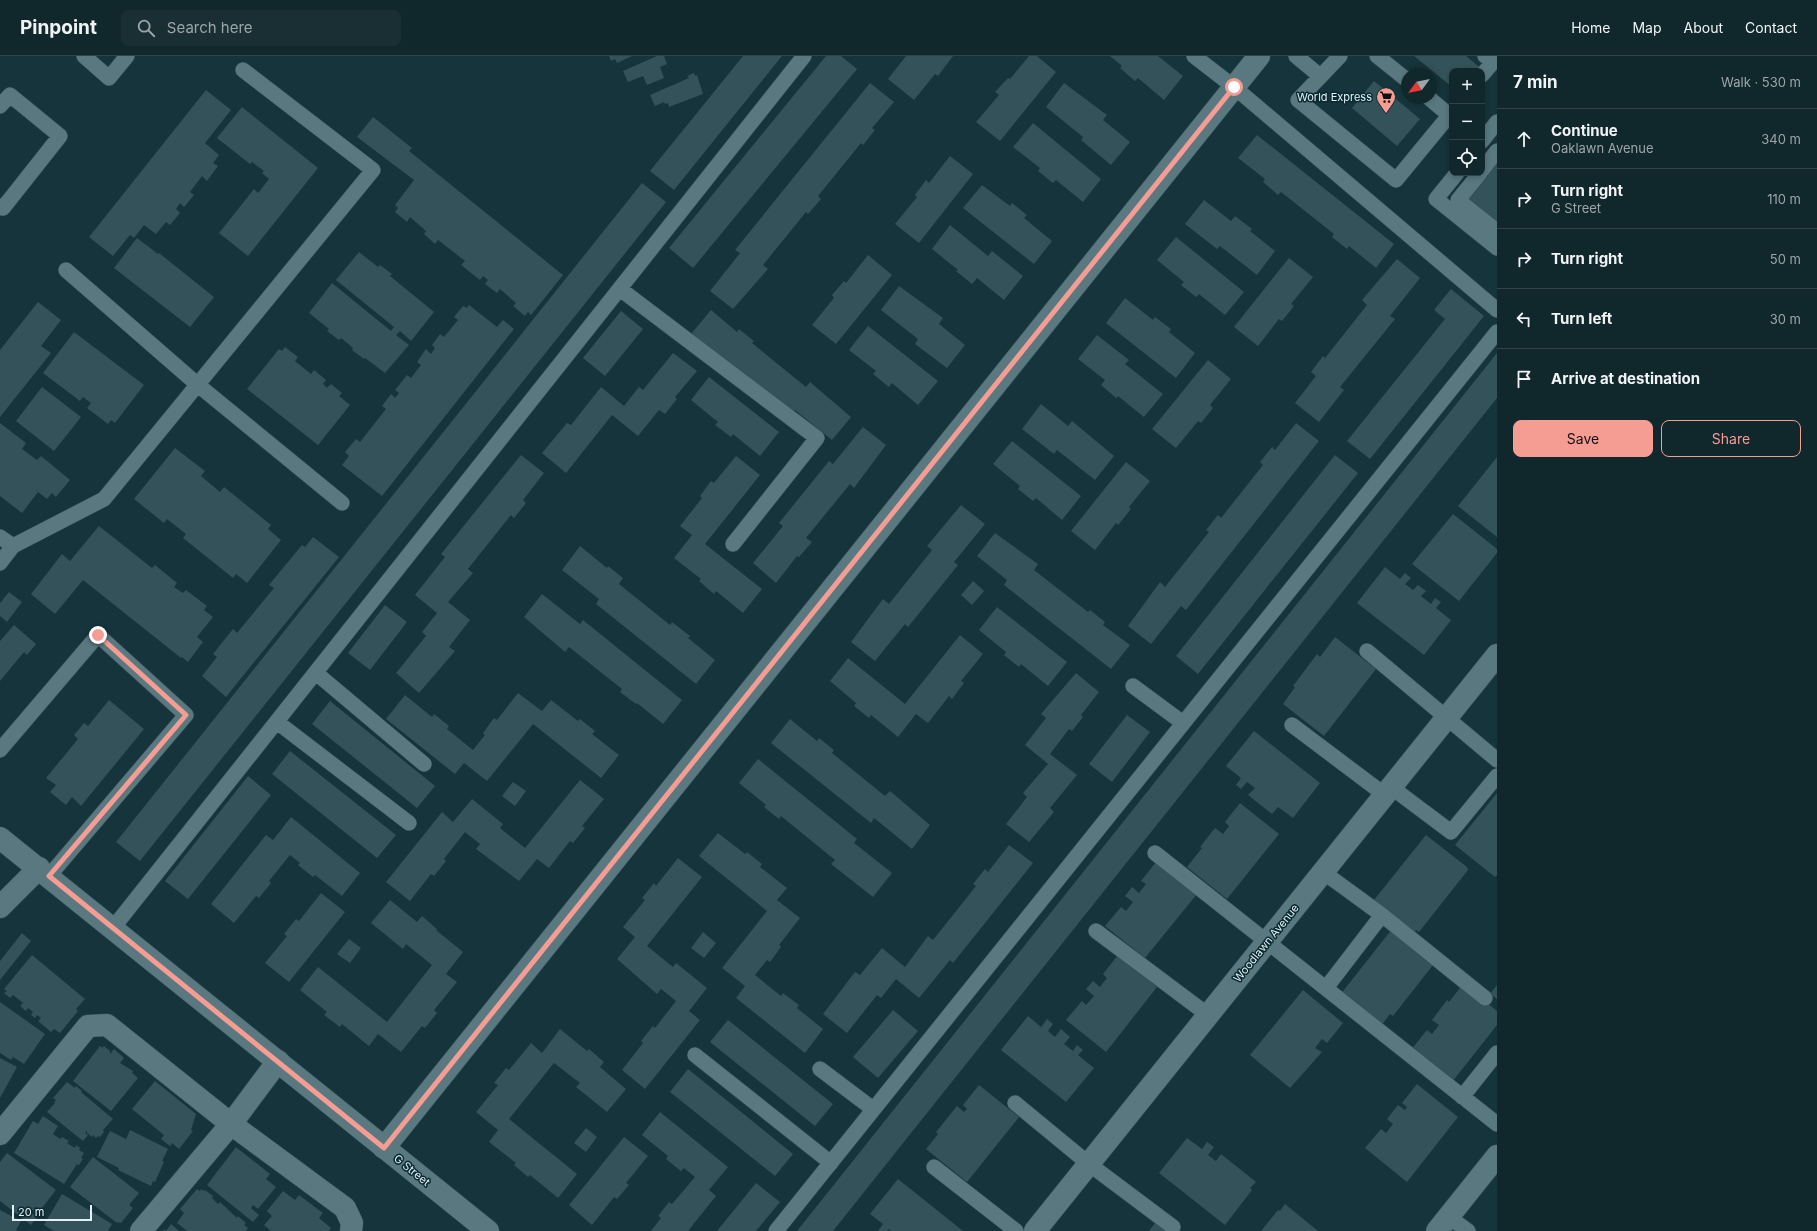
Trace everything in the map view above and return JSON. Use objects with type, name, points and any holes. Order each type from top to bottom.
[{"type":"street","points":[[384,1148],[1259,56]]},
{"type":"street","name":"Woodlawn Avenue","points":[[1035,1231],[1497,655]]},
{"type":"street","name":"G Street","points":[[0,838],[488,1231]]},
{"type":"street","points":[[0,907],[44,872]]},
{"type":"street","points":[[0,1134],[88,1026],[107,1025],[231,1124],[345,1208],[352,1223],[351,1231]]},
{"type":"street","points":[[141,1231],[231,1124],[278,1061]]},
{"type":"street","points":[[1443,1224],[1497,1156]]},
{"type":"lane","points":[[84,56],[109,78],[127,56]]},
{"type":"lane","points":[[113,928],[804,56]]},
{"type":"lane","points":[[1194,56],[1234,87],[1497,310]]},
{"type":"lane","points":[[1296,56],[1320,76]]},
{"type":"lane","points":[[1340,56],[1298,100],[1396,180],[1449,115]]},
{"type":"lane","points":[[1377,56],[1401,75]]},
{"type":"lane","points":[[1485,56],[1493,62],[1485,71]]},
{"type":"lane","points":[[0,562],[13,546],[104,499],[373,170],[243,70]]},
{"type":"lane","points":[[0,106],[10,95],[60,136],[3,208],[0,206]]},
{"type":"lane","points":[[1437,103],[1449,112]]},
{"type":"lane","points":[[1483,140],[1497,122]]},
{"type":"lane","points":[[1485,166],[1497,151]]},
{"type":"lane","points":[[1454,176],[1436,199],[1497,248]]},
{"type":"lane","points":[[1478,176],[1458,200],[1497,231]]},
{"type":"lane","points":[[66,270],[198,385],[342,503]]},
{"type":"lane","points":[[620,289],[817,438],[733,544]]},
{"type":"lane","points":[[776,1231],[1497,332]]},
{"type":"lane","points":[[0,537],[13,546]]},
{"type":"lane","points":[[0,750],[98,635],[186,715],[44,872]]},
{"type":"lane","points":[[1367,651],[1497,760]]},
{"type":"lane","points":[[316,673],[424,764]]},
{"type":"lane","points":[[1133,686],[1183,723]]},
{"type":"lane","points":[[277,722],[409,823]]},
{"type":"lane","points":[[1292,725],[1451,832],[1497,776]]},
{"type":"lane","points":[[1155,853],[1497,1124]]},
{"type":"lane","points":[[1323,872],[1382,915],[1485,998]]},
{"type":"lane","points":[[1326,988],[1382,915]]},
{"type":"lane","points":[[1096,931],[1208,1015]]},
{"type":"lane","points":[[1462,1097],[1497,1052]]},
{"type":"lane","points":[[695,1055],[831,1163]]},
{"type":"lane","points":[[820,1069],[873,1109]]},
{"type":"lane","points":[[1015,1103],[1089,1164],[1172,1227]]},
{"type":"lane","points":[[934,1167],[1016,1231]]},
{"type":"lane","points":[[1443,1224],[1468,1231]]},
{"type":"building","points":[[609,56],[632,56],[617,63],[615,59],[611,61]]},
{"type":"building","points":[[657,56],[664,56],[667,64],[660,67],[664,78],[647,85],[643,76],[628,82],[623,71]]},
{"type":"building","points":[[743,56],[782,56],[674,190],[650,171]]},
{"type":"building","points":[[826,56],[841,56],[857,69],[693,268],[669,248]]},
{"type":"building","points":[[906,56],[953,56],[938,76],[935,74],[914,100],[888,79]]},
{"type":"building","points":[[1029,56],[1037,56],[1056,72],[1000,141],[976,122],[999,95],[995,92],[1008,78],[1010,79]]},
{"type":"building","points":[[1110,56],[1158,56],[1183,76],[1164,100],[1138,78],[1135,81],[1120,68],[1122,66]]},
{"type":"building","points":[[1414,56],[1466,56],[1481,68],[1449,68],[1449,85],[1437,75],[1437,68],[1429,68]]},
{"type":"building","points":[[694,73],[695,76],[697,75],[703,94],[669,107],[668,103],[665,104],[664,102],[655,106],[650,95],[689,78],[687,76]]},
{"type":"building","name":"World Express","points":[[1374,81],[1420,119],[1397,146],[1352,108]]},
{"type":"building","points":[[870,83],[894,102],[872,128],[875,130],[863,145],[861,143],[818,196],[821,199],[808,214],[806,212],[763,265],[768,269],[733,309],[710,291],[740,253],[735,250]]},
{"type":"building","points":[[1064,83],[1107,115],[1103,120],[1130,142],[1111,165],[1081,140],[1083,137],[1046,107]]},
{"type":"building","points":[[206,90],[231,110],[205,143],[219,155],[213,163],[218,166],[207,181],[202,176],[190,192],[194,195],[184,207],[180,203],[176,209],[180,213],[170,225],[166,222],[156,234],[144,225],[134,238],[130,235],[113,256],[89,237]]},
{"type":"building","points":[[242,107],[318,168],[248,256],[219,233],[254,189],[258,193],[269,179],[262,173],[264,171],[252,162],[250,164],[217,138]]},
{"type":"building","points":[[373,117],[412,148],[409,151],[563,275],[531,315],[528,312],[525,316],[513,306],[516,303],[500,289],[497,293],[485,284],[488,280],[483,276],[480,280],[461,265],[465,261],[438,240],[435,244],[424,234],[426,231],[410,217],[407,222],[395,212],[398,208],[395,205],[414,180],[357,137]]},
{"type":"building","points":[[1033,123],[1101,179],[1083,202],[1056,180],[1053,183],[1038,171],[1040,168],[1013,147]]},
{"type":"building","points":[[1257,135],[1394,244],[1376,268],[1349,246],[1347,249],[1332,237],[1334,234],[1281,192],[1278,195],[1263,182],[1265,179],[1238,158]]},
{"type":"building","points":[[950,156],[973,174],[919,243],[895,224],[917,197],[915,195],[926,180],[929,183]]},
{"type":"building","points":[[1497,159],[1497,225],[1465,198],[1483,176],[1485,176],[1485,174]]},
{"type":"building","points":[[642,183],[666,202],[140,861],[116,842]]},
{"type":"building","points":[[982,185],[1010,206],[1012,203],[1027,215],[1024,218],[1052,241],[1034,264],[963,208]]},
{"type":"building","points":[[1204,200],[1231,221],[1235,216],[1252,229],[1250,231],[1275,251],[1257,275],[1220,246],[1217,249],[1185,224]]},
{"type":"building","points":[[950,225],[988,256],[992,251],[1023,276],[1004,300],[977,278],[972,284],[956,271],[958,270],[932,249]]},
{"type":"building","points":[[1176,237],[1244,292],[1225,315],[1199,294],[1196,297],[1181,285],[1184,282],[1157,260]]},
{"type":"building","points":[[137,238],[158,254],[159,253],[214,297],[190,327],[114,268]]},
{"type":"building","points":[[359,252],[378,267],[380,265],[392,274],[390,276],[434,312],[411,341],[400,331],[396,335],[409,345],[385,373],[352,350],[353,348],[341,338],[339,340],[327,331],[329,329],[309,313],[332,283],[391,331],[394,327],[336,280]]},
{"type":"building","points":[[868,255],[892,275],[836,344],[812,325],[834,298],[832,295],[844,281],[846,283]]},
{"type":"building","points":[[1289,258],[1313,277],[1291,304],[1294,306],[1282,321],[1279,319],[1258,346],[1234,327]]},
{"type":"building","points":[[1397,259],[1420,278],[1390,316],[1395,319],[1340,387],[1344,390],[1319,422],[1295,403],[1316,376],[1311,372],[1323,356],[1325,358],[1367,305],[1362,300]]},
{"type":"building","points":[[899,286],[943,318],[939,324],[965,345],[947,368],[915,344],[918,339],[881,310]]},
{"type":"building","points":[[1451,289],[1484,316],[1370,459],[1347,441],[1445,319],[1434,310]]},
{"type":"building","points":[[1125,298],[1153,320],[1155,317],[1171,329],[1169,332],[1195,353],[1176,378],[1106,323]]},
{"type":"building","points":[[38,302],[61,320],[41,346],[51,353],[0,417],[0,350]]},
{"type":"building","points":[[469,305],[497,327],[503,320],[514,329],[382,496],[342,465],[349,456],[345,452],[356,439],[360,442],[386,409],[382,406],[391,394],[395,398],[399,393],[395,390],[407,375],[411,378],[421,365],[417,362],[426,349],[431,354],[435,348],[432,345],[440,334],[444,337],[458,320],[454,317],[463,306],[467,308]]},
{"type":"building","points":[[711,310],[737,332],[739,329],[754,341],[752,343],[806,387],[810,382],[851,417],[832,440],[795,410],[791,414],[691,334]]},
{"type":"building","points":[[621,311],[643,329],[605,376],[583,358]]},
{"type":"building","points":[[868,326],[938,381],[918,405],[892,383],[889,387],[873,374],[876,371],[849,350]]},
{"type":"building","points":[[74,332],[144,385],[115,423],[111,420],[108,424],[87,408],[91,403],[83,397],[80,401],[43,373]]},
{"type":"building","points":[[1097,335],[1129,360],[1125,364],[1163,394],[1144,417],[1118,396],[1116,398],[1101,385],[1105,380],[1078,359]]},
{"type":"building","points":[[285,347],[298,357],[295,361],[311,374],[314,370],[326,380],[323,384],[327,388],[331,384],[342,393],[339,396],[350,405],[318,445],[247,389],[279,349],[282,351]]},
{"type":"building","points":[[673,353],[697,371],[675,397],[677,399],[665,414],[659,410],[638,436],[612,415],[566,473],[542,453],[567,423],[571,425],[601,387],[624,406],[639,387],[643,390]]},
{"type":"building","points":[[1497,353],[1497,398],[833,1231],[797,1231]]},
{"type":"building","points":[[1208,360],[1231,379],[1210,405],[1213,408],[1201,423],[1198,421],[1176,448],[1152,429]]},
{"type":"building","points":[[709,377],[779,432],[760,456],[733,434],[731,437],[715,425],[718,422],[691,400]]},
{"type":"building","points":[[42,387],[81,417],[54,451],[16,421]]},
{"type":"building","points":[[1041,404],[1068,426],[1072,421],[1114,456],[1095,480],[1057,450],[1054,454],[1022,429]]},
{"type":"building","points":[[0,423],[26,443],[22,449],[37,460],[41,456],[70,480],[56,497],[52,493],[47,499],[38,492],[22,513],[0,496]]},
{"type":"building","points":[[1296,423],[1319,441],[1186,610],[1181,606],[1151,644],[1128,626],[1160,582],[1165,587],[1209,532],[1206,530],[1218,515],[1221,518],[1263,465],[1260,462],[1272,447],[1275,450]]},
{"type":"building","points":[[863,427],[886,445],[854,488],[850,484],[806,538],[812,542],[799,557],[797,556],[776,583],[753,563],[783,526],[779,523],[829,461],[833,464]]},
{"type":"building","points":[[1012,441],[1081,496],[1062,520],[1036,498],[1033,501],[1018,489],[1020,486],[993,464]]},
{"type":"building","points":[[175,448],[205,471],[201,476],[220,492],[224,487],[271,525],[268,529],[281,540],[247,583],[236,574],[233,578],[183,538],[186,534],[167,519],[164,523],[134,499]]},
{"type":"building","points":[[521,455],[544,473],[523,500],[526,503],[514,518],[511,515],[468,569],[473,573],[448,602],[470,620],[449,647],[455,651],[419,693],[396,673],[426,636],[422,632],[437,613],[415,595],[445,557],[441,554]]},
{"type":"building","points":[[1335,455],[1358,473],[1198,674],[1176,656]]},
{"type":"building","points":[[736,456],[760,475],[705,544],[762,589],[743,613],[716,591],[714,594],[699,581],[701,579],[674,558],[692,535],[680,526],[702,498],[700,496],[711,481],[714,483]]},
{"type":"building","points":[[1497,457],[1497,537],[1458,506]]},
{"type":"building","points":[[1126,462],[1150,481],[1129,507],[1131,509],[1118,525],[1116,523],[1095,550],[1071,531]]},
{"type":"building","points":[[961,505],[985,524],[954,562],[958,565],[908,627],[905,624],[875,661],[851,642],[883,599],[889,604],[932,550],[927,546]]},
{"type":"building","points":[[1453,514],[1497,549],[1497,553],[1459,601],[1412,564]]},
{"type":"building","points":[[99,526],[152,568],[155,565],[177,583],[174,587],[183,593],[186,590],[207,606],[204,610],[213,617],[197,637],[203,642],[188,662],[83,580],[55,614],[31,594],[62,554],[70,561]]},
{"type":"building","points":[[995,533],[1038,564],[1034,570],[1088,612],[1090,610],[1105,622],[1103,625],[1130,645],[1111,669],[1004,585],[1007,580],[977,556]]},
{"type":"building","points":[[313,537],[339,557],[226,697],[202,676],[217,657],[213,654],[233,629],[237,633],[274,588],[269,585],[302,545],[305,547]]},
{"type":"building","points":[[580,546],[607,568],[608,566],[623,578],[619,584],[670,625],[672,622],[690,636],[688,638],[715,660],[696,684],[596,604],[599,599],[562,570]]},
{"type":"building","points":[[1385,567],[1400,579],[1405,573],[1411,578],[1405,584],[1413,590],[1418,585],[1426,591],[1421,596],[1431,604],[1435,598],[1441,602],[1436,608],[1451,620],[1424,655],[1357,603]]},
{"type":"building","points":[[973,581],[984,591],[972,605],[961,595]]},
{"type":"building","points":[[9,592],[22,602],[7,622],[0,616],[0,603]]},
{"type":"building","points":[[542,594],[580,624],[583,620],[682,700],[663,724],[637,703],[636,704],[620,692],[622,689],[569,647],[565,652],[524,617]]},
{"type":"building","points":[[385,605],[407,622],[370,670],[348,653]]},
{"type":"building","points":[[997,607],[1067,662],[1048,686],[1021,664],[1019,667],[1004,655],[1006,652],[979,630]]},
{"type":"building","points":[[14,625],[36,644],[27,655],[24,652],[0,681],[0,641]]},
{"type":"building","points":[[960,635],[983,654],[961,681],[964,683],[952,699],[949,696],[928,723],[916,714],[898,737],[871,715],[869,718],[854,706],[856,703],[830,681],[848,658],[905,704]]},
{"type":"building","points":[[1335,637],[1376,669],[1324,736],[1283,704],[1295,687],[1293,686],[1317,654],[1320,657]]},
{"type":"building","points":[[1076,673],[1099,692],[1081,715],[1083,717],[1072,731],[1069,729],[1050,754],[1077,775],[1050,808],[1054,812],[1029,842],[1006,824],[1027,797],[1023,793],[1048,764],[1025,745],[1046,718],[1041,714]]},
{"type":"building","points":[[518,693],[542,711],[551,700],[578,721],[580,719],[595,731],[592,734],[619,755],[601,778],[533,724],[487,781],[464,763],[455,774],[386,719],[405,695],[432,717],[434,714],[449,726],[447,729],[473,750],[485,735],[483,733],[494,718],[497,720]]},
{"type":"building","points":[[109,700],[144,729],[81,806],[72,797],[66,805],[50,792],[56,785],[46,778],[78,739],[74,735],[84,723],[88,726]]},
{"type":"building","points":[[330,701],[435,786],[417,808],[312,724]]},
{"type":"building","points":[[1127,715],[1150,732],[1112,782],[1089,764]]},
{"type":"building","points":[[790,719],[817,741],[819,738],[834,750],[832,753],[885,796],[890,791],[930,825],[912,849],[874,818],[871,823],[771,743]]},
{"type":"building","points":[[1254,731],[1320,783],[1293,818],[1278,807],[1272,814],[1248,795],[1255,788],[1247,782],[1241,789],[1236,785],[1241,778],[1226,766]]},
{"type":"building","points":[[290,751],[396,835],[377,858],[272,774]]},
{"type":"building","points":[[758,759],[857,839],[854,843],[892,873],[873,897],[831,864],[835,860],[781,816],[779,819],[764,807],[766,805],[739,783]]},
{"type":"building","points":[[248,776],[271,795],[188,899],[165,881]]},
{"type":"building","points":[[580,780],[604,799],[582,826],[585,828],[573,843],[570,841],[549,868],[537,859],[519,881],[476,849],[480,844],[465,832],[444,859],[446,861],[434,876],[431,874],[410,901],[386,882],[442,812],[453,822],[472,799],[503,824],[500,828],[525,848]]},
{"type":"building","points":[[513,782],[526,791],[515,806],[502,796]]},
{"type":"building","points":[[1497,793],[1497,875],[1495,877],[1455,845]]},
{"type":"building","points":[[1240,803],[1279,834],[1227,899],[1187,867],[1215,828],[1223,834],[1229,826],[1225,822]]},
{"type":"building","points":[[291,817],[360,873],[342,896],[315,875],[313,877],[298,865],[300,863],[290,855],[269,881],[271,883],[259,898],[256,896],[234,923],[211,904],[266,835],[273,840]]},
{"type":"building","points":[[718,833],[745,854],[747,852],[762,864],[760,867],[787,888],[777,900],[800,918],[779,945],[781,947],[770,962],[767,960],[755,975],[781,996],[783,993],[799,1005],[797,1008],[823,1029],[805,1053],[736,998],[745,986],[722,968],[767,911],[699,856]]},
{"type":"building","points":[[1426,835],[1467,867],[1468,870],[1419,932],[1416,930],[1414,933],[1374,900]]},
{"type":"building","points":[[1009,845],[1033,863],[953,963],[950,960],[919,998],[896,979],[881,998],[877,995],[847,1033],[823,1014],[855,972],[860,975],[882,948],[905,967],[928,936],[933,940],[976,886],[973,884],[985,869],[988,872]]},
{"type":"building","points":[[678,858],[702,877],[647,946],[673,967],[676,963],[707,988],[689,1011],[700,1020],[645,1089],[622,1070],[643,1043],[641,1041],[653,1026],[655,1028],[676,1001],[661,989],[657,994],[617,959],[635,937],[623,927],[645,900],[642,898],[654,883],[656,886]]},
{"type":"building","points":[[1156,862],[1197,894],[1145,958],[1105,926],[1121,907],[1126,911],[1133,902],[1125,896],[1132,887],[1139,893],[1146,884],[1141,881]]},
{"type":"building","points":[[321,893],[345,912],[289,982],[265,963],[287,936],[284,934],[296,919],[299,921]]},
{"type":"building","points":[[390,900],[417,922],[422,916],[437,929],[436,930],[463,952],[446,974],[457,982],[434,1010],[437,1013],[425,1028],[422,1026],[401,1052],[378,1034],[369,1046],[342,1024],[340,1027],[324,1015],[327,1012],[300,990],[318,967],[387,1022],[432,965],[406,944],[403,949],[371,923]]},
{"type":"building","points":[[1392,929],[1433,965],[1393,1016],[1390,1014],[1380,1027],[1340,995]]},
{"type":"building","points":[[703,932],[716,943],[704,958],[691,948]]},
{"type":"building","points":[[22,933],[31,941],[0,980],[0,961]]},
{"type":"building","points":[[349,939],[361,948],[350,963],[337,954]]},
{"type":"building","points":[[32,955],[85,999],[76,1009],[78,1011],[60,1033],[54,1029],[51,1032],[38,1021],[41,1018],[37,1015],[35,1018],[31,1015],[33,1012],[28,1008],[26,1011],[20,1006],[23,1003],[13,995],[10,998],[4,993],[7,991],[4,989]]},
{"type":"building","points":[[1118,955],[1157,987],[1106,1052],[1066,1020],[1082,1001],[1086,1005],[1094,996],[1086,989],[1093,981],[1100,987],[1107,978],[1103,974]]},
{"type":"building","points":[[1463,984],[1497,1011],[1497,1025],[1452,1082],[1411,1050],[1427,1030],[1432,1034],[1439,1025],[1432,1020],[1447,1000],[1449,1002]]},
{"type":"building","points":[[1497,985],[1497,999],[1490,994]]},
{"type":"building","points":[[1303,990],[1343,1023],[1327,1043],[1322,1039],[1315,1048],[1322,1052],[1290,1088],[1250,1055]]},
{"type":"building","points":[[0,1002],[45,1034],[24,1064],[13,1057],[11,1060],[0,1053]]},
{"type":"building","points":[[893,1010],[918,1031],[878,1078],[853,1057]]},
{"type":"building","points":[[1028,1016],[1041,1027],[1047,1019],[1053,1024],[1048,1031],[1055,1037],[1061,1029],[1070,1037],[1064,1044],[1073,1051],[1077,1045],[1083,1050],[1078,1055],[1094,1068],[1066,1102],[1001,1050]]},
{"type":"building","points":[[728,1020],[833,1104],[815,1126],[710,1042]]},
{"type":"building","points":[[560,1029],[587,1051],[589,1049],[604,1062],[600,1067],[626,1089],[607,1112],[576,1087],[580,1083],[554,1063],[509,1119],[577,1174],[558,1198],[530,1175],[528,1177],[514,1165],[516,1163],[489,1142],[498,1130],[476,1112],[498,1085],[494,1083],[506,1068],[509,1070],[531,1043],[542,1053]]},
{"type":"building","points":[[100,1046],[102,1048],[104,1046],[110,1051],[110,1054],[114,1049],[124,1058],[120,1063],[133,1071],[132,1073],[138,1078],[111,1111],[73,1081]]},
{"type":"building","points":[[0,1058],[17,1067],[0,1098]]},
{"type":"building","points":[[688,1069],[793,1154],[775,1176],[670,1092]]},
{"type":"building","points":[[155,1081],[196,1114],[191,1130],[193,1131],[179,1149],[172,1143],[170,1146],[161,1139],[164,1135],[132,1109]]},
{"type":"building","points":[[67,1082],[75,1088],[76,1086],[113,1119],[103,1130],[104,1132],[100,1137],[98,1136],[96,1138],[93,1135],[92,1137],[87,1133],[87,1130],[85,1133],[88,1135],[83,1141],[47,1112],[55,1103],[54,1102],[56,1100],[53,1098]]},
{"type":"building","points":[[1417,1084],[1458,1117],[1407,1182],[1365,1148],[1381,1129],[1386,1133],[1393,1124],[1387,1119],[1398,1105],[1405,1110],[1407,1107],[1402,1103]]},
{"type":"building","points":[[979,1085],[1019,1117],[967,1182],[926,1149],[938,1134],[936,1132],[957,1106],[964,1112],[967,1109],[963,1105]]},
{"type":"building","points":[[660,1112],[728,1167],[709,1190],[716,1196],[688,1231],[651,1231],[661,1218],[658,1216],[669,1202],[672,1204],[695,1177],[684,1168],[681,1171],[666,1159],[668,1156],[642,1135]]},
{"type":"building","points":[[43,1116],[58,1126],[53,1134],[60,1139],[62,1137],[69,1141],[67,1143],[75,1148],[76,1145],[80,1148],[79,1150],[84,1153],[81,1158],[83,1159],[79,1165],[77,1164],[64,1184],[14,1153],[33,1121],[38,1124]]},
{"type":"building","points":[[586,1128],[597,1137],[586,1152],[574,1143]]},
{"type":"building","points":[[130,1130],[168,1149],[155,1182],[153,1181],[151,1186],[118,1170],[119,1168],[97,1157],[110,1131],[126,1139]]},
{"type":"building","points":[[624,1137],[648,1156],[626,1183],[629,1185],[617,1199],[614,1197],[592,1225],[569,1205]]},
{"type":"building","points":[[1187,1138],[1202,1149],[1207,1142],[1214,1147],[1208,1155],[1216,1161],[1221,1154],[1256,1182],[1250,1188],[1252,1190],[1225,1225],[1159,1173]]},
{"type":"building","points":[[236,1147],[270,1174],[266,1179],[276,1187],[258,1209],[253,1205],[251,1208],[259,1215],[253,1222],[207,1185]]},
{"type":"building","points":[[7,1153],[56,1190],[38,1213],[31,1209],[29,1211],[37,1217],[31,1225],[0,1201],[0,1162]]},
{"type":"building","points":[[93,1157],[139,1193],[129,1205],[133,1208],[121,1223],[117,1223],[70,1187]]},
{"type":"building","points":[[898,1179],[963,1231],[891,1231],[889,1229],[887,1231],[878,1231],[883,1224],[870,1214]]},
{"type":"building","points":[[756,1183],[780,1202],[756,1231],[717,1231]]},
{"type":"building","points":[[197,1189],[200,1191],[201,1189],[204,1191],[205,1190],[213,1196],[212,1198],[218,1204],[220,1202],[237,1218],[238,1216],[246,1223],[244,1225],[248,1228],[246,1231],[187,1231],[177,1223],[184,1213],[180,1209]]},
{"type":"building","points":[[283,1191],[295,1200],[299,1195],[323,1213],[319,1218],[331,1228],[329,1231],[271,1231],[264,1225],[272,1216],[267,1211]]},
{"type":"building","points":[[62,1194],[112,1224],[108,1231],[54,1231],[44,1225]]},
{"type":"building","points":[[1285,1204],[1318,1231],[1261,1231],[1278,1210],[1280,1211]]},
{"type":"building","points":[[0,1210],[21,1221],[16,1230],[19,1231],[0,1231]]},
{"type":"building","points":[[1155,1223],[1165,1231],[1149,1231]]},
{"type":"building","points":[[171,1224],[179,1231],[166,1231]]},
{"type":"place","name":"World Express","points":[[1386,114]]},
{"type":"route","points":[[98,635],[186,715],[49,876],[384,1148],[1234,87]]}]
